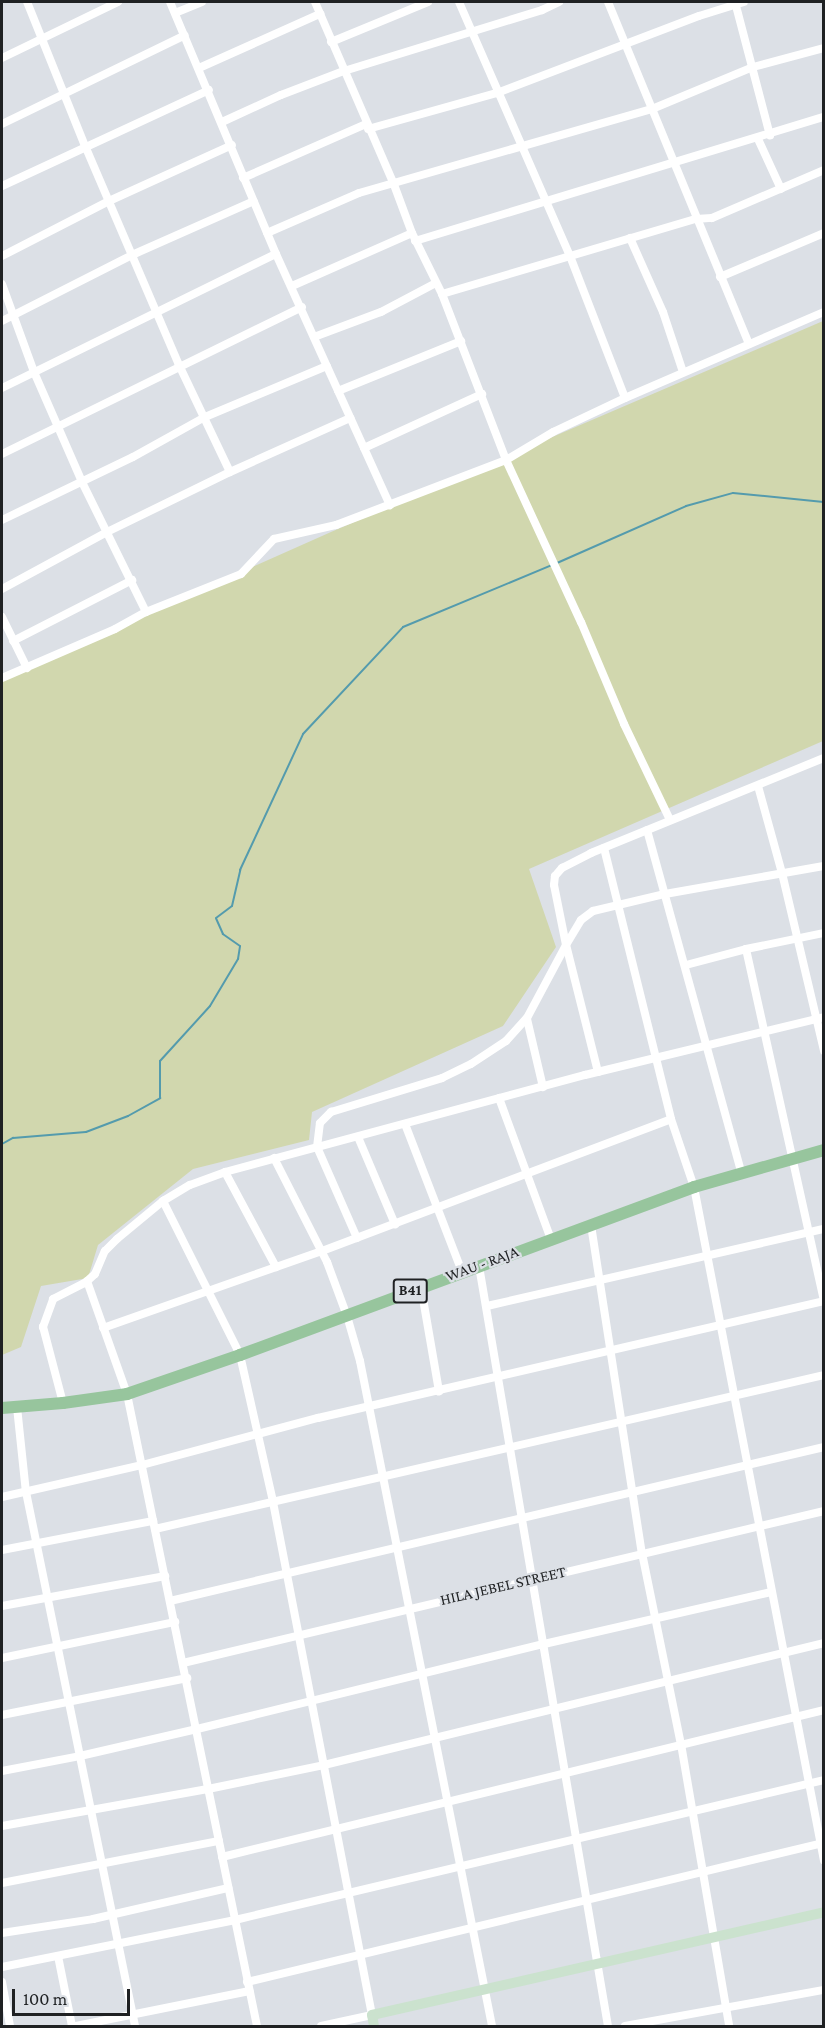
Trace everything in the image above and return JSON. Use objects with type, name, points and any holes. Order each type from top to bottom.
[{"type":"main road","name":"WAU - RAJA","points":[[2,1408],[63,1403],[127,1394],[347,1316],[694,1187],[824,1150]]},
{"type":"street","points":[[27,2],[85,146],[179,365],[230,472]]},
{"type":"street","points":[[2,58],[118,2]]},
{"type":"street","points":[[170,2],[209,90],[276,254],[390,505]]},
{"type":"street","points":[[175,14],[202,2]]},
{"type":"street","points":[[315,2],[330,42],[393,182],[414,237],[442,294],[506,460],[556,567],[624,724],[670,820]]},
{"type":"street","points":[[330,42],[428,2]]},
{"type":"street","points":[[459,2],[570,256],[625,398]]},
{"type":"street","points":[[222,122],[281,95],[344,71],[471,33],[542,10],[559,2]]},
{"type":"street","points":[[608,2],[749,344]]},
{"type":"street","points":[[243,177],[367,127],[497,93],[739,2],[770,135]]},
{"type":"street","points":[[199,68],[320,14]]},
{"type":"street","points":[[2,124],[185,35]]},
{"type":"street","points":[[267,232],[359,193],[652,109],[753,67],[824,48]]},
{"type":"street","points":[[2,186],[209,90]]},
{"type":"street","points":[[292,286],[414,237],[758,139],[824,117]]},
{"type":"street","points":[[758,139],[781,189]]},
{"type":"street","points":[[2,256],[109,201],[232,146]]},
{"type":"street","points":[[442,294],[696,219],[712,218],[824,170]]},
{"type":"street","points":[[2,321],[132,255],[254,201]]},
{"type":"street","points":[[720,277],[824,233]]},
{"type":"street","points":[[630,238],[663,312],[683,372]]},
{"type":"street","points":[[2,388],[156,310],[276,254]]},
{"type":"street","points":[[314,337],[381,312],[436,283]]},
{"type":"street","points":[[2,284],[34,372],[82,482],[146,612]]},
{"type":"street","points":[[2,454],[179,365],[302,307]]},
{"type":"street","points":[[2,678],[115,629],[146,612],[241,574],[274,539],[336,525],[506,460],[553,432],[625,398],[824,312]]},
{"type":"street","points":[[338,391],[460,341]]},
{"type":"street","points":[[2,520],[82,482],[205,417],[327,366]]},
{"type":"street","points":[[364,448],[482,394]]},
{"type":"street","points":[[2,589],[107,532],[230,472],[350,418]]},
{"type":"street","points":[[13,641],[132,580]]},
{"type":"street","points":[[2,617],[27,668]]},
{"type":"street","points":[[598,1072],[558,914],[555,876],[572,861],[824,758]]},
{"type":"street","points":[[758,786],[820,1018],[824,1051]]},
{"type":"street","points":[[647,830],[686,964],[741,1172]]},
{"type":"street","points":[[604,848],[616,905],[671,1119],[694,1187],[745,1465],[824,1861]]},
{"type":"street","points":[[357,1238],[317,1147],[318,1128],[331,1112],[442,1078],[471,1064],[506,1041],[527,1019],[581,920],[592,911],[664,894],[824,866]]},
{"type":"street","points":[[686,964],[824,933]]},
{"type":"street","points":[[2,1497],[142,1465],[258,1433],[824,1301],[746,949]]},
{"type":"street","points":[[63,1403],[43,1328],[53,1299],[87,1281],[95,1274],[105,1251],[164,1201],[190,1185],[274,1158],[598,1072],[820,1018]]},
{"type":"street","points":[[527,1019],[543,1087]]},
{"type":"street","points":[[500,1098],[551,1239]]},
{"type":"street","points":[[103,1328],[322,1251],[671,1119]]},
{"type":"street","points":[[405,1124],[462,1272]]},
{"type":"street","points":[[358,1137],[395,1224]]},
{"type":"street","points":[[274,1158],[322,1251],[347,1316],[370,1407],[492,2026]]},
{"type":"street","points":[[225,1172],[276,1267]]},
{"type":"street","points":[[164,1201],[240,1355],[273,1502],[374,2026]]},
{"type":"street","points":[[591,1225],[642,1553],[681,1744],[729,2026]]},
{"type":"street","points":[[487,1306],[824,1229]]},
{"type":"street","points":[[479,1266],[608,2026]]},
{"type":"street","points":[[87,1281],[127,1394],[198,1729],[256,2026]]},
{"type":"street","points":[[421,1287],[440,1391]]},
{"type":"street","points":[[155,1529],[824,1375]]},
{"type":"street","points":[[17,1407],[26,1492],[135,2026]]},
{"type":"street","points":[[170,1601],[824,1447]]},
{"type":"street","name":"HILA JEBEL STREET","points":[[183,1663],[824,1511]]},
{"type":"street","points":[[2,1550],[153,1521]]},
{"type":"street","points":[[2,1606],[165,1576]]},
{"type":"street","points":[[2,1771],[198,1729],[655,1617],[771,1592]]},
{"type":"street","points":[[2,1658],[175,1622]]},
{"type":"street","points":[[2,1826],[208,1789],[324,1765],[824,1643]]},
{"type":"street","points":[[2,1715],[187,1678]]},
{"type":"street","points":[[222,1857],[824,1710]]},
{"type":"street","points":[[2,1967],[235,1920],[824,1779]]},
{"type":"street","points":[[2,1883],[219,1841]]},
{"type":"street","points":[[58,1956],[74,2026],[133,2015],[248,1987],[360,1955],[822,1843]]},
{"type":"street","points":[[2,1933],[112,1914],[228,1888]]},
{"type":"street","points":[[321,2026],[824,1912]]},
{"type":"street","points":[[2,1984],[10,2026]]},
{"type":"street","points":[[625,2026],[660,2023],[824,1990]]},
{"type":"green space","points":[[823,321],[823,741],[529,869],[556,947],[503,1026],[312,1112],[309,1140],[193,1169],[98,1245],[88,1278],[41,1286],[21,1347],[2,1355],[2,678],[331,532]]},
{"type":"waterway","points":[[557,563],[686,506],[733,493],[824,502]]},
{"type":"waterway","points":[[2,1144],[13,1138],[86,1132],[128,1116],[160,1098],[160,1061],[210,1006],[238,959],[240,946],[223,934],[216,918],[232,906],[240,870],[303,734],[403,627],[552,565]]}]
